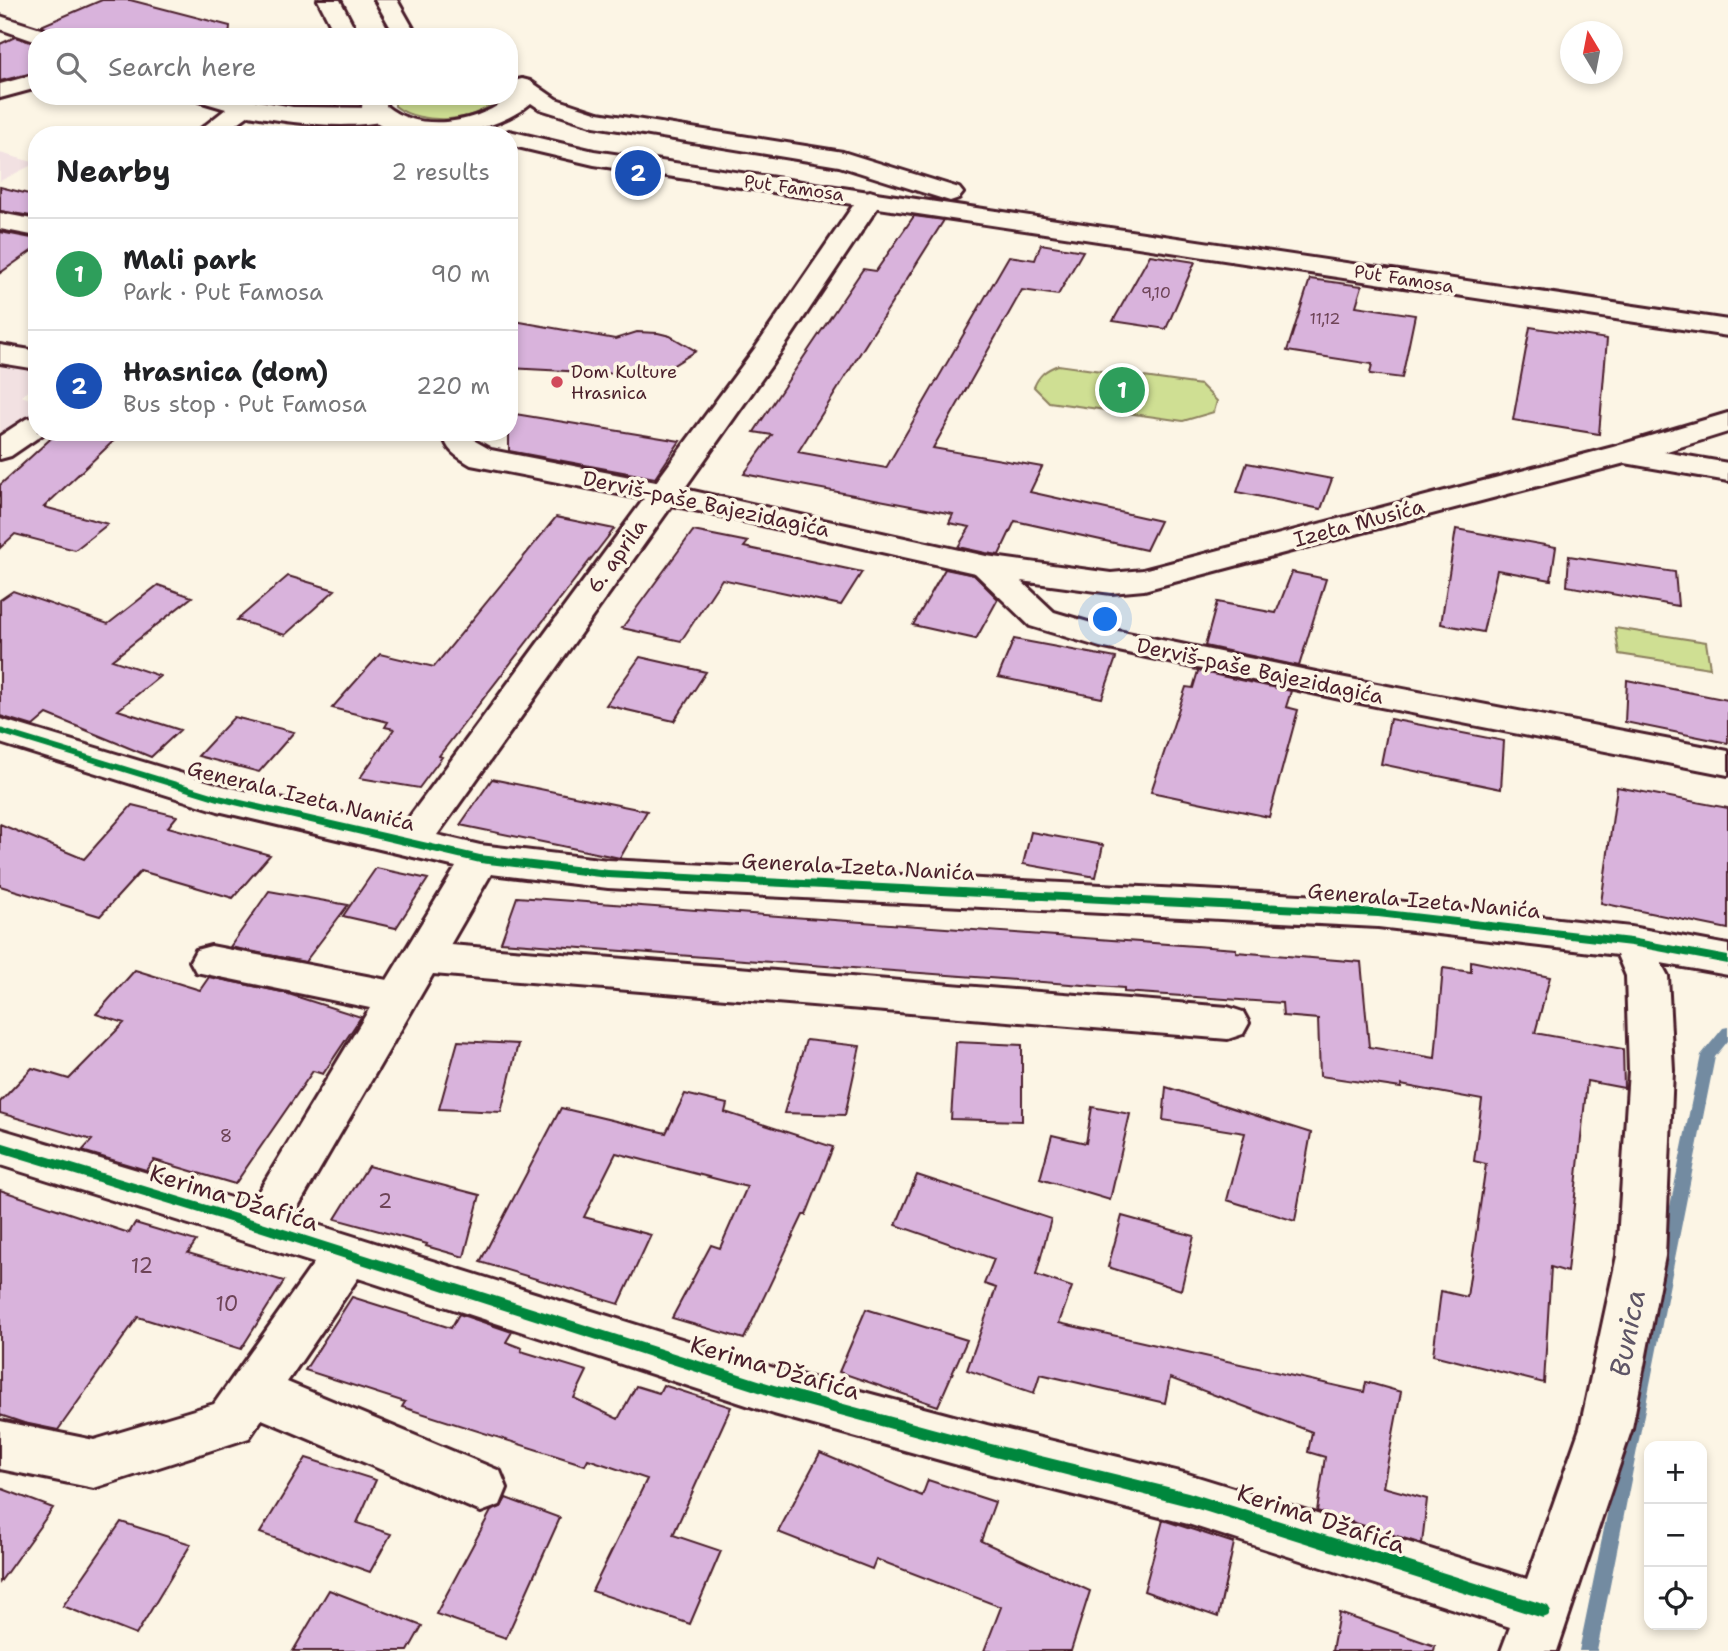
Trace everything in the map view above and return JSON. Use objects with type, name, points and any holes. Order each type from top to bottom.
[{"type":"street","points":[[328,0],[343,28]]},
{"type":"street","points":[[386,0],[402,28]]},
{"type":"street","points":[[0,22],[28,32]]},
{"type":"street","points":[[0,91],[28,83]]},
{"type":"street","name":"Put Famosa","points":[[518,84],[538,99],[570,113],[843,159],[884,170],[982,204],[1079,231]]},
{"type":"street","points":[[518,87],[523,98],[518,104]]},
{"type":"street","points":[[235,105],[294,116],[382,112],[414,126]]},
{"type":"street","points":[[464,126],[480,123],[517,105]]},
{"type":"street","points":[[218,126],[244,108]]},
{"type":"street","name":"Put Famosa","points":[[518,140],[594,158],[1728,328]]},
{"type":"street","name":"6. aprila","points":[[411,843],[766,354],[860,218],[870,199]]},
{"type":"street","points":[[0,221],[28,226]]},
{"type":"street","points":[[0,354],[28,359]]},
{"type":"street","name":"Izeta Musića","points":[[986,566],[1128,583],[1624,454],[1728,422]]},
{"type":"street","points":[[0,450],[28,431]]},
{"type":"street","name":"Derviš-paše Bajezidagića","points":[[459,441],[460,445],[482,458],[662,494],[986,566],[1042,619],[1112,640],[1340,688],[1728,763]]},
{"type":"street","points":[[1624,454],[1728,472]]},
{"type":"street","name":"Generala Izeta Nanića","points":[[0,731],[218,798],[480,859],[608,874],[1378,913],[1631,942],[1728,960]]},
{"type":"street","name":"Kerima Džafića","points":[[262,1227],[480,859]]},
{"type":"street","points":[[1536,1631],[1606,1428],[1641,1256],[1651,1070],[1647,976],[1631,942]]},
{"type":"street","points":[[421,958],[1228,1023]]},
{"type":"street","points":[[211,961],[397,998]]},
{"type":"street","name":"Kerima Džafića","points":[[0,1147],[262,1227],[774,1391],[986,1449],[1188,1499],[1536,1631]]},
{"type":"street","points":[[0,1445],[94,1464],[231,1422],[346,1256]]},
{"type":"street","points":[[253,1391],[481,1488]]},
{"type":"shaded area","points":[[0,153],[28,161],[28,167],[0,181]]},
{"type":"shaded area","points":[[0,365],[28,370],[28,390],[22,396],[28,398],[28,419],[0,437]]},
{"type":"green space","points":[[490,105],[464,117],[449,119],[419,117],[395,106]]},
{"type":"green space","points":[[1058,365],[1201,385],[1217,401],[1214,412],[1183,421],[1049,402],[1034,387],[1043,373]]},
{"type":"green space","points":[[1615,628],[1706,642],[1710,668],[1619,654]]},
{"type":"building","points":[[102,0],[130,0],[230,26],[46,28],[41,26]]},
{"type":"building","points":[[15,37],[28,41],[28,74],[0,81],[0,44]]},
{"type":"building","points":[[0,187],[28,194],[28,216],[0,211]]},
{"type":"building","points":[[914,216],[944,220],[798,452],[886,468],[1009,256],[1035,260],[1041,244],[1083,251],[1058,295],[1022,290],[933,448],[1042,467],[1030,492],[1160,521],[1146,550],[1015,521],[999,555],[986,553],[958,547],[970,527],[949,523],[953,514],[744,474],[772,435],[754,432],[863,269],[876,271]]},
{"type":"building","points":[[0,232],[28,237],[28,253],[0,273]]},
{"type":"building","points":[[1150,255],[1195,262],[1166,329],[1113,321]]},
{"type":"building","points":[[1310,279],[1362,286],[1356,306],[1415,315],[1402,378],[1370,374],[1372,364],[1287,351]]},
{"type":"building","points":[[518,322],[615,339],[637,332],[658,333],[670,336],[696,351],[667,369],[642,375],[518,368]]},
{"type":"building","points":[[1530,327],[1607,339],[1599,434],[1513,420]]},
{"type":"building","points":[[518,414],[680,441],[655,478],[509,451],[509,441],[518,441]]},
{"type":"building","points":[[48,441],[114,441],[44,507],[108,524],[75,550],[15,534],[0,548],[0,485]]},
{"type":"building","points":[[1247,463],[1332,479],[1321,509],[1237,492]]},
{"type":"building","points":[[556,517],[614,529],[439,756],[442,757],[419,788],[360,778],[394,729],[385,727],[388,722],[332,708],[380,654],[434,667]]},
{"type":"building","points":[[1456,529],[1556,547],[1551,580],[1497,570],[1483,632],[1441,624]]},
{"type":"building","points":[[693,531],[748,542],[744,547],[862,572],[841,605],[722,579],[681,641],[622,628]]},
{"type":"building","points":[[1569,556],[1675,572],[1678,606],[1567,586]]},
{"type":"building","points":[[945,569],[974,575],[998,599],[976,639],[913,625]]},
{"type":"building","points":[[1292,572],[1326,579],[1299,666],[1205,646],[1217,602],[1276,613]]},
{"type":"building","points":[[288,576],[335,590],[285,635],[237,620]]},
{"type":"building","points":[[158,585],[192,597],[112,660],[160,676],[118,710],[180,730],[151,757],[47,714],[33,726],[0,716],[0,600],[13,591],[108,624]]},
{"type":"building","points":[[1014,639],[1116,658],[1102,698],[998,677]]},
{"type":"building","points":[[640,657],[706,672],[674,721],[606,705]]},
{"type":"building","points":[[1198,671],[1291,691],[1286,707],[1298,710],[1269,817],[1151,792],[1186,687],[1193,688]]},
{"type":"building","points":[[1627,680],[1728,700],[1728,743],[1625,722]]},
{"type":"building","points":[[234,717],[294,732],[259,772],[198,756]]},
{"type":"building","points":[[1390,719],[1504,741],[1501,789],[1381,764]]},
{"type":"building","points":[[492,779],[647,811],[620,858],[460,825]]},
{"type":"building","points":[[1617,787],[1728,808],[1728,929],[1601,903]]},
{"type":"building","points":[[132,805],[177,816],[168,827],[270,855],[233,898],[141,871],[100,916],[0,886],[0,824],[84,859]]},
{"type":"building","points":[[1031,832],[1103,845],[1096,877],[1023,864]]},
{"type":"building","points":[[376,868],[428,879],[396,928],[343,916]]},
{"type":"building","points":[[269,891],[348,905],[305,962],[230,947]]},
{"type":"building","points":[[517,897],[1236,949],[1236,952],[1361,962],[1369,1047],[1435,1058],[1443,968],[1471,972],[1471,961],[1550,977],[1535,1033],[1623,1049],[1624,1088],[1587,1081],[1567,1272],[1551,1267],[1544,1383],[1433,1355],[1441,1291],[1467,1297],[1486,1164],[1474,1161],[1482,1100],[1401,1085],[1401,1088],[1320,1076],[1318,1019],[1283,1016],[1282,1003],[1124,992],[1124,988],[501,942]]},
{"type":"building","points":[[135,970],[200,990],[209,977],[282,992],[361,1017],[323,1074],[313,1071],[235,1184],[154,1160],[146,1170],[82,1151],[92,1140],[0,1113],[0,1102],[32,1068],[69,1079],[124,1023],[96,1014]]},
{"type":"building","points":[[806,1040],[860,1046],[845,1115],[784,1113]]},
{"type":"building","points":[[458,1041],[518,1044],[501,1112],[439,1109]]},
{"type":"building","points":[[956,1042],[1022,1045],[1022,1121],[951,1119]]},
{"type":"building","points":[[1166,1087],[1311,1133],[1295,1221],[1227,1200],[1245,1133],[1163,1120]]},
{"type":"building","points":[[685,1094],[727,1104],[725,1112],[833,1147],[806,1215],[803,1215],[744,1339],[672,1318],[711,1245],[720,1248],[747,1187],[616,1153],[584,1217],[651,1235],[619,1304],[480,1262],[561,1108],[666,1133]]},
{"type":"building","points":[[1092,1107],[1130,1114],[1110,1200],[1040,1179],[1052,1135],[1086,1143]]},
{"type":"building","points":[[368,1166],[480,1195],[464,1257],[335,1219]]},
{"type":"building","points":[[917,1175],[1051,1219],[1036,1275],[1072,1287],[1059,1323],[1364,1392],[1366,1382],[1401,1392],[1383,1487],[1427,1499],[1422,1544],[1317,1511],[1325,1457],[1308,1452],[1312,1432],[1170,1378],[1165,1403],[1040,1374],[1034,1393],[967,1370],[996,1288],[984,1284],[994,1259],[896,1225]]},
{"type":"building","points":[[0,1190],[129,1233],[135,1223],[196,1241],[188,1253],[284,1281],[241,1349],[138,1317],[58,1430],[24,1423],[0,1415]]},
{"type":"building","points":[[1122,1216],[1194,1236],[1181,1290],[1108,1267]]},
{"type":"building","points":[[352,1297],[451,1328],[459,1314],[512,1332],[506,1342],[522,1348],[521,1351],[587,1371],[574,1398],[618,1419],[636,1386],[659,1393],[663,1385],[731,1407],[673,1535],[721,1551],[690,1624],[592,1591],[647,1479],[588,1459],[585,1465],[402,1407],[405,1402],[305,1370]]},
{"type":"building","points":[[866,1309],[967,1340],[938,1406],[839,1372]]},
{"type":"building","points":[[820,1453],[922,1496],[928,1480],[995,1502],[981,1541],[1090,1591],[1071,1651],[984,1651],[1001,1607],[876,1559],[872,1569],[778,1532]]},
{"type":"building","points":[[306,1458],[376,1480],[357,1523],[391,1534],[370,1572],[260,1533]]},
{"type":"building","points":[[0,1488],[53,1508],[0,1582]]},
{"type":"building","points":[[506,1498],[560,1518],[506,1638],[436,1614],[491,1511],[501,1507]]},
{"type":"building","points":[[1163,1520],[1234,1543],[1218,1617],[1144,1591]]},
{"type":"building","points":[[121,1522],[191,1544],[136,1635],[63,1606]]},
{"type":"building","points":[[329,1590],[422,1626],[408,1651],[293,1651]]},
{"type":"building","points":[[1339,1613],[1435,1646],[1434,1651],[1332,1651]]},
{"type":"waterway","name":"Bunica","points":[[1588,1651],[1708,1055],[1728,1032]]},
{"type":"cycle path","points":[[0,731],[218,798],[480,859],[608,874],[1378,913],[1631,942],[1728,960]]},
{"type":"cycle path","points":[[0,1147],[262,1227],[774,1391],[987,1449],[1188,1499],[1543,1611]]},
{"type":"place","name":"Hrasnica (dom)","points":[[638,173]]},
{"type":"place","name":"Dom Kulture Hrasnica","points":[[557,382]]},
{"type":"place","name":"Mali park","points":[[1122,390]]}]
